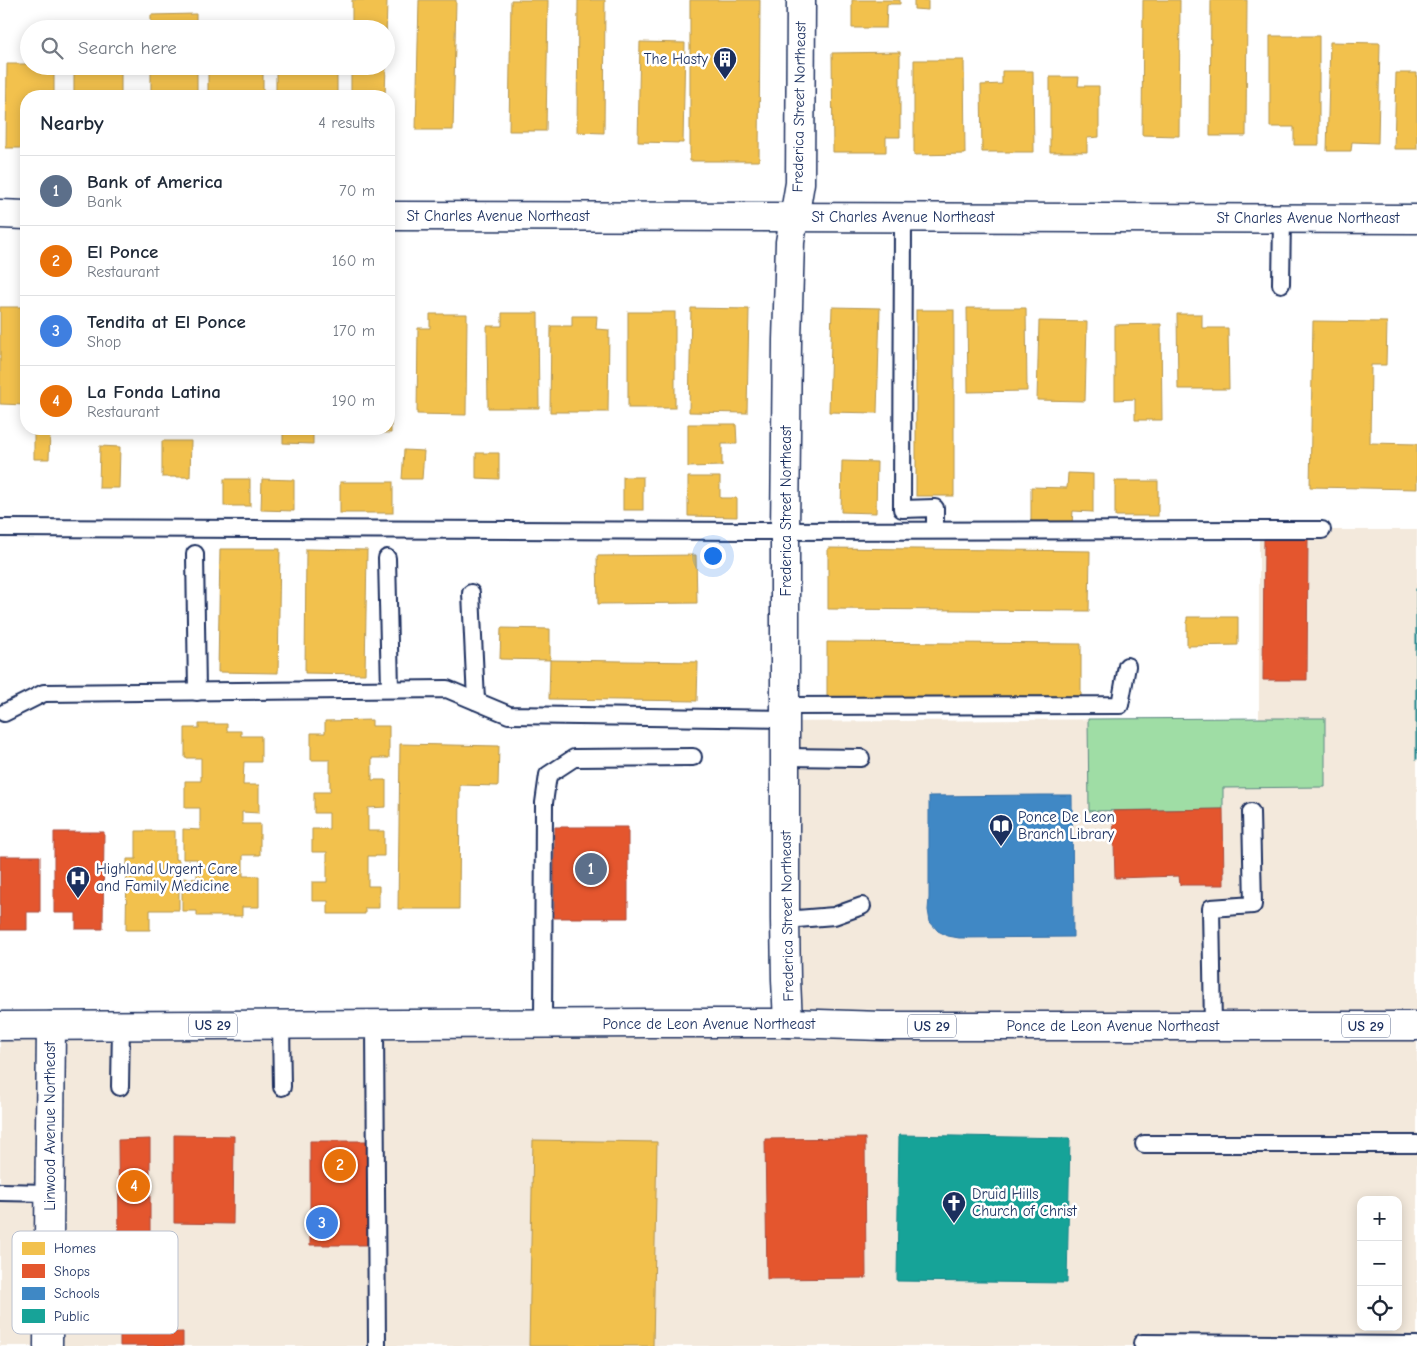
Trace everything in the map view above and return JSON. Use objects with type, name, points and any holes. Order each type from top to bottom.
[{"type":"main road","name":"Frederica Street Northeast","points":[[788,1023],[785,920],[785,531],[790,242],[800,183],[801,0]]},
{"type":"main road","points":[[0,214],[20,215]]},
{"type":"main road","name":"St Charles Avenue Northeast","points":[[395,216],[903,218],[909,216],[1417,219]]},
{"type":"main road","name":"Ponce de Leon Avenue Northeast","points":[[0,1026],[788,1023],[882,1026],[1417,1026]]},
{"type":"main road","name":"Linwood Avenue Northeast","points":[[50,1231],[51,1026]]},
{"type":"lane","points":[[903,218],[902,509],[935,508],[935,530]]},
{"type":"lane","points":[[1281,284],[1282,218]]},
{"type":"lane","points":[[0,528],[785,531],[1322,530]]},
{"type":"lane","points":[[195,554],[197,692]]},
{"type":"lane","points":[[387,558],[390,689]]},
{"type":"lane","points":[[471,592],[476,701]]},
{"type":"lane","points":[[4,713],[44,693],[390,689],[448,689],[510,715],[786,712],[1120,705],[1126,666]]},
{"type":"lane","points":[[543,1024],[544,803],[548,775],[574,758],[693,757]]},
{"type":"lane","points":[[786,757],[860,758]]},
{"type":"lane","points":[[1213,1026],[1211,908],[1253,905],[1251,812]]},
{"type":"lane","points":[[785,920],[834,916],[862,906]]},
{"type":"lane","points":[[120,1087],[121,1025]]},
{"type":"lane","points":[[281,1025],[282,1087]]},
{"type":"lane","points":[[375,1025],[378,1346]]},
{"type":"lane","points":[[1144,1144],[1417,1144]]},
{"type":"lane","points":[[0,1192],[50,1193]]},
{"type":"lane","points":[[1142,1343],[1417,1345]]},
{"type":"shaded area","points":[[1259,530],[1417,530],[1417,1346],[0,1346],[0,1031],[788,1032],[779,722],[1259,718]]},
{"type":"green space","points":[[1325,718],[1325,787],[1223,788],[1223,809],[1089,811],[1088,719]]},
{"type":"building: Homes","points":[[352,0],[387,0],[387,20],[352,20]]},
{"type":"building: Homes","points":[[419,0],[456,0],[453,130],[416,130]]},
{"type":"building: Homes","points":[[511,0],[548,0],[546,131],[509,131]]},
{"type":"building: Homes","points":[[578,0],[605,0],[604,133],[577,132]]},
{"type":"building: Homes","name":"The Hasty","points":[[690,0],[760,0],[759,161],[690,161]]},
{"type":"building: Homes","points":[[852,0],[900,0],[900,4],[887,4],[886,28],[852,28]]},
{"type":"building: Homes","points":[[914,0],[928,0],[928,10],[914,9]]},
{"type":"building: Homes","points":[[1143,0],[1180,0],[1179,136],[1142,135]]},
{"type":"building: Homes","points":[[1211,0],[1247,0],[1246,136],[1210,136]]},
{"type":"building: Homes","points":[[196,14],[196,20],[151,20],[151,15]]},
{"type":"building: Homes","points":[[1270,36],[1319,36],[1319,145],[1294,145],[1294,127],[1270,127]]},
{"type":"building: Homes","points":[[640,42],[685,43],[683,143],[638,142]]},
{"type":"building: Homes","points":[[1330,42],[1380,43],[1378,143],[1352,142],[1351,151],[1327,151]]},
{"type":"building: Homes","points":[[900,52],[900,137],[886,137],[886,152],[833,152],[832,53]]},
{"type":"building: Homes","points":[[914,60],[964,60],[965,154],[914,155]]},
{"type":"building: Homes","points":[[7,64],[20,64],[20,75],[54,75],[54,90],[20,90],[20,148],[6,148]]},
{"type":"building: Homes","points":[[1002,71],[1033,71],[1034,152],[982,152],[981,85],[1002,84]]},
{"type":"building: Homes","points":[[1396,73],[1417,73],[1417,149],[1394,149]]},
{"type":"building: Homes","points":[[74,75],[121,75],[121,90],[74,90]]},
{"type":"building: Homes","points":[[151,75],[197,75],[197,90],[151,90]]},
{"type":"building: Homes","points":[[208,75],[263,75],[263,90],[208,90]]},
{"type":"building: Homes","points":[[276,75],[337,75],[337,90],[276,90]]},
{"type":"building: Homes","points":[[351,75],[386,75],[385,90],[351,90]]},
{"type":"building: Homes","points":[[1050,77],[1079,77],[1078,86],[1099,86],[1099,137],[1087,138],[1087,152],[1050,152]]},
{"type":"building: Homes","points":[[0,307],[20,307],[20,405],[0,404]]},
{"type":"building: Homes","points":[[832,307],[880,308],[877,413],[829,412]]},
{"type":"building: Homes","points":[[691,308],[749,309],[747,413],[689,412]]},
{"type":"building: Homes","points":[[967,308],[1026,308],[1027,391],[968,392]]},
{"type":"building: Homes","points":[[916,310],[954,310],[954,496],[916,496]]},
{"type":"building: Homes","points":[[628,312],[675,312],[675,408],[628,408]]},
{"type":"building: Homes","points":[[502,313],[538,313],[539,408],[488,408],[487,326],[502,326]]},
{"type":"building: Homes","points":[[430,314],[467,314],[466,415],[417,414],[418,328],[430,328]]},
{"type":"building: Homes","points":[[1177,314],[1202,314],[1202,328],[1228,328],[1229,389],[1178,389]]},
{"type":"building: Homes","points":[[572,316],[597,316],[596,329],[609,330],[608,412],[550,412],[551,326],[572,326]]},
{"type":"building: Homes","points":[[1039,321],[1087,322],[1085,401],[1037,400]]},
{"type":"building: Homes","points":[[1313,321],[1387,322],[1386,365],[1371,365],[1370,443],[1417,444],[1417,489],[1310,487]]},
{"type":"building: Homes","points":[[1161,324],[1162,420],[1135,420],[1135,399],[1115,400],[1115,325]]},
{"type":"building: Homes","points":[[688,424],[736,424],[737,444],[722,444],[722,466],[688,467]]},
{"type":"building: Homes","points":[[34,435],[50,435],[49,459],[34,459]]},
{"type":"building: Homes","points":[[283,435],[313,435],[313,444],[283,443]]},
{"type":"building: Homes","points":[[162,441],[191,441],[190,477],[162,477]]},
{"type":"building: Homes","points":[[100,446],[120,447],[119,488],[99,488]]},
{"type":"building: Homes","points":[[404,450],[424,451],[422,479],[402,479]]},
{"type":"building: Homes","points":[[476,453],[499,453],[499,479],[476,478]]},
{"type":"building: Homes","points":[[842,461],[877,462],[876,513],[841,512]]},
{"type":"building: Homes","points":[[1068,473],[1093,474],[1093,512],[1073,511],[1072,524],[1031,524],[1031,487],[1067,488]]},
{"type":"building: Homes","points":[[623,477],[643,477],[643,510],[623,510]]},
{"type":"building: Homes","points":[[688,477],[720,477],[720,498],[737,498],[737,517],[688,516]]},
{"type":"building: Homes","points":[[224,479],[250,479],[250,506],[224,506]]},
{"type":"building: Homes","points":[[262,479],[294,480],[294,511],[261,510]]},
{"type":"building: Homes","points":[[1115,481],[1158,481],[1158,516],[1115,516]]},
{"type":"building: Homes","points":[[340,482],[393,482],[393,513],[340,513]]},
{"type":"building: Homes","points":[[828,548],[1090,551],[1089,611],[828,609]]},
{"type":"building: Homes","points":[[220,549],[280,549],[278,673],[218,672]]},
{"type":"building: Homes","points":[[306,549],[367,550],[365,674],[305,673]]},
{"type":"building: Homes","points":[[696,555],[697,603],[598,604],[597,556]]},
{"type":"building: Homes","points":[[1187,617],[1238,617],[1238,645],[1187,646]]},
{"type":"building: Homes","points":[[501,628],[550,629],[550,660],[500,659]]},
{"type":"building: Homes","points":[[827,642],[1081,644],[1081,700],[827,699]]},
{"type":"building: Homes","points":[[550,660],[698,662],[697,701],[549,699]]},
{"type":"building: Homes","points":[[372,720],[372,726],[389,726],[389,758],[372,758],[372,780],[386,780],[386,807],[368,808],[368,831],[384,831],[384,856],[368,856],[368,886],[379,886],[379,908],[365,908],[365,914],[328,914],[328,901],[312,901],[312,882],[327,882],[327,852],[312,852],[312,829],[329,829],[329,813],[314,813],[314,792],[330,792],[330,760],[311,760],[311,733],[325,733],[325,721]]},
{"type":"building: Homes","points":[[199,724],[227,724],[227,731],[241,731],[241,736],[261,736],[261,762],[244,762],[243,785],[259,785],[259,813],[242,812],[242,824],[260,824],[260,855],[243,855],[243,876],[259,876],[259,907],[242,907],[242,916],[197,916],[197,911],[182,911],[182,878],[197,879],[197,859],[183,859],[183,829],[200,830],[200,808],[185,808],[185,781],[201,781],[201,758],[185,758],[185,728],[199,728]]},
{"type":"building: Homes","points":[[400,744],[499,746],[498,786],[460,785],[459,909],[398,909]]},
{"type":"building: Homes","points":[[136,831],[175,831],[175,859],[179,860],[179,910],[150,910],[150,930],[126,930],[127,859],[136,859]]},
{"type":"building: Homes","points":[[533,1140],[657,1142],[653,1346],[529,1346]]},
{"type":"building: Shops","points":[[1264,538],[1308,539],[1307,680],[1263,680]]},
{"type":"building: Shops","points":[[1223,809],[1224,885],[1180,885],[1179,876],[1115,878],[1113,811]]},
{"type":"building: Shops","points":[[555,827],[628,827],[628,918],[554,918]]},
{"type":"building: Shops","points":[[54,832],[104,832],[103,929],[76,929],[76,913],[54,913]]},
{"type":"building: Shops","points":[[0,856],[40,856],[40,912],[27,912],[27,930],[0,930]]},
{"type":"building: Shops","points":[[174,1135],[234,1136],[233,1224],[174,1223]]},
{"type":"building: Shops","points":[[865,1138],[866,1278],[767,1279],[765,1139]]},
{"type":"building: Shops","points":[[150,1139],[150,1231],[119,1231],[118,1140]]},
{"type":"building: Shops","points":[[310,1141],[368,1141],[369,1245],[310,1245]]},
{"type":"building: Shops","points":[[178,1332],[183,1332],[183,1346],[120,1346],[120,1334],[178,1334]]},
{"type":"building: Schools","name":"Ponce De Leon Branch Library","points":[[1072,795],[1073,937],[959,938],[948,936],[938,931],[930,922],[928,910],[929,796]]},
{"type":"building: Public","points":[[1417,589],[1417,759],[1416,759]]},
{"type":"building: Public","points":[[899,1135],[1070,1138],[1067,1283],[897,1281]]},
{"type":"place","name":"The Hasty","points":[[725,80]]},
{"type":"place","name":"Ponce De Leon Branch Library","points":[[1001,847]]},
{"type":"place","name":"Bank of America","points":[[591,869]]},
{"type":"place","name":"Highland Urgent Care and Family Medicine","points":[[78,899]]},
{"type":"place","name":"El Ponce","points":[[340,1165]]},
{"type":"place","name":"La Fonda Latina","points":[[134,1186]]},
{"type":"place","name":"Tendita at El Ponce","points":[[322,1223]]},
{"type":"place","name":"Druid Hills Church of Christ","points":[[954,1224]]}]
